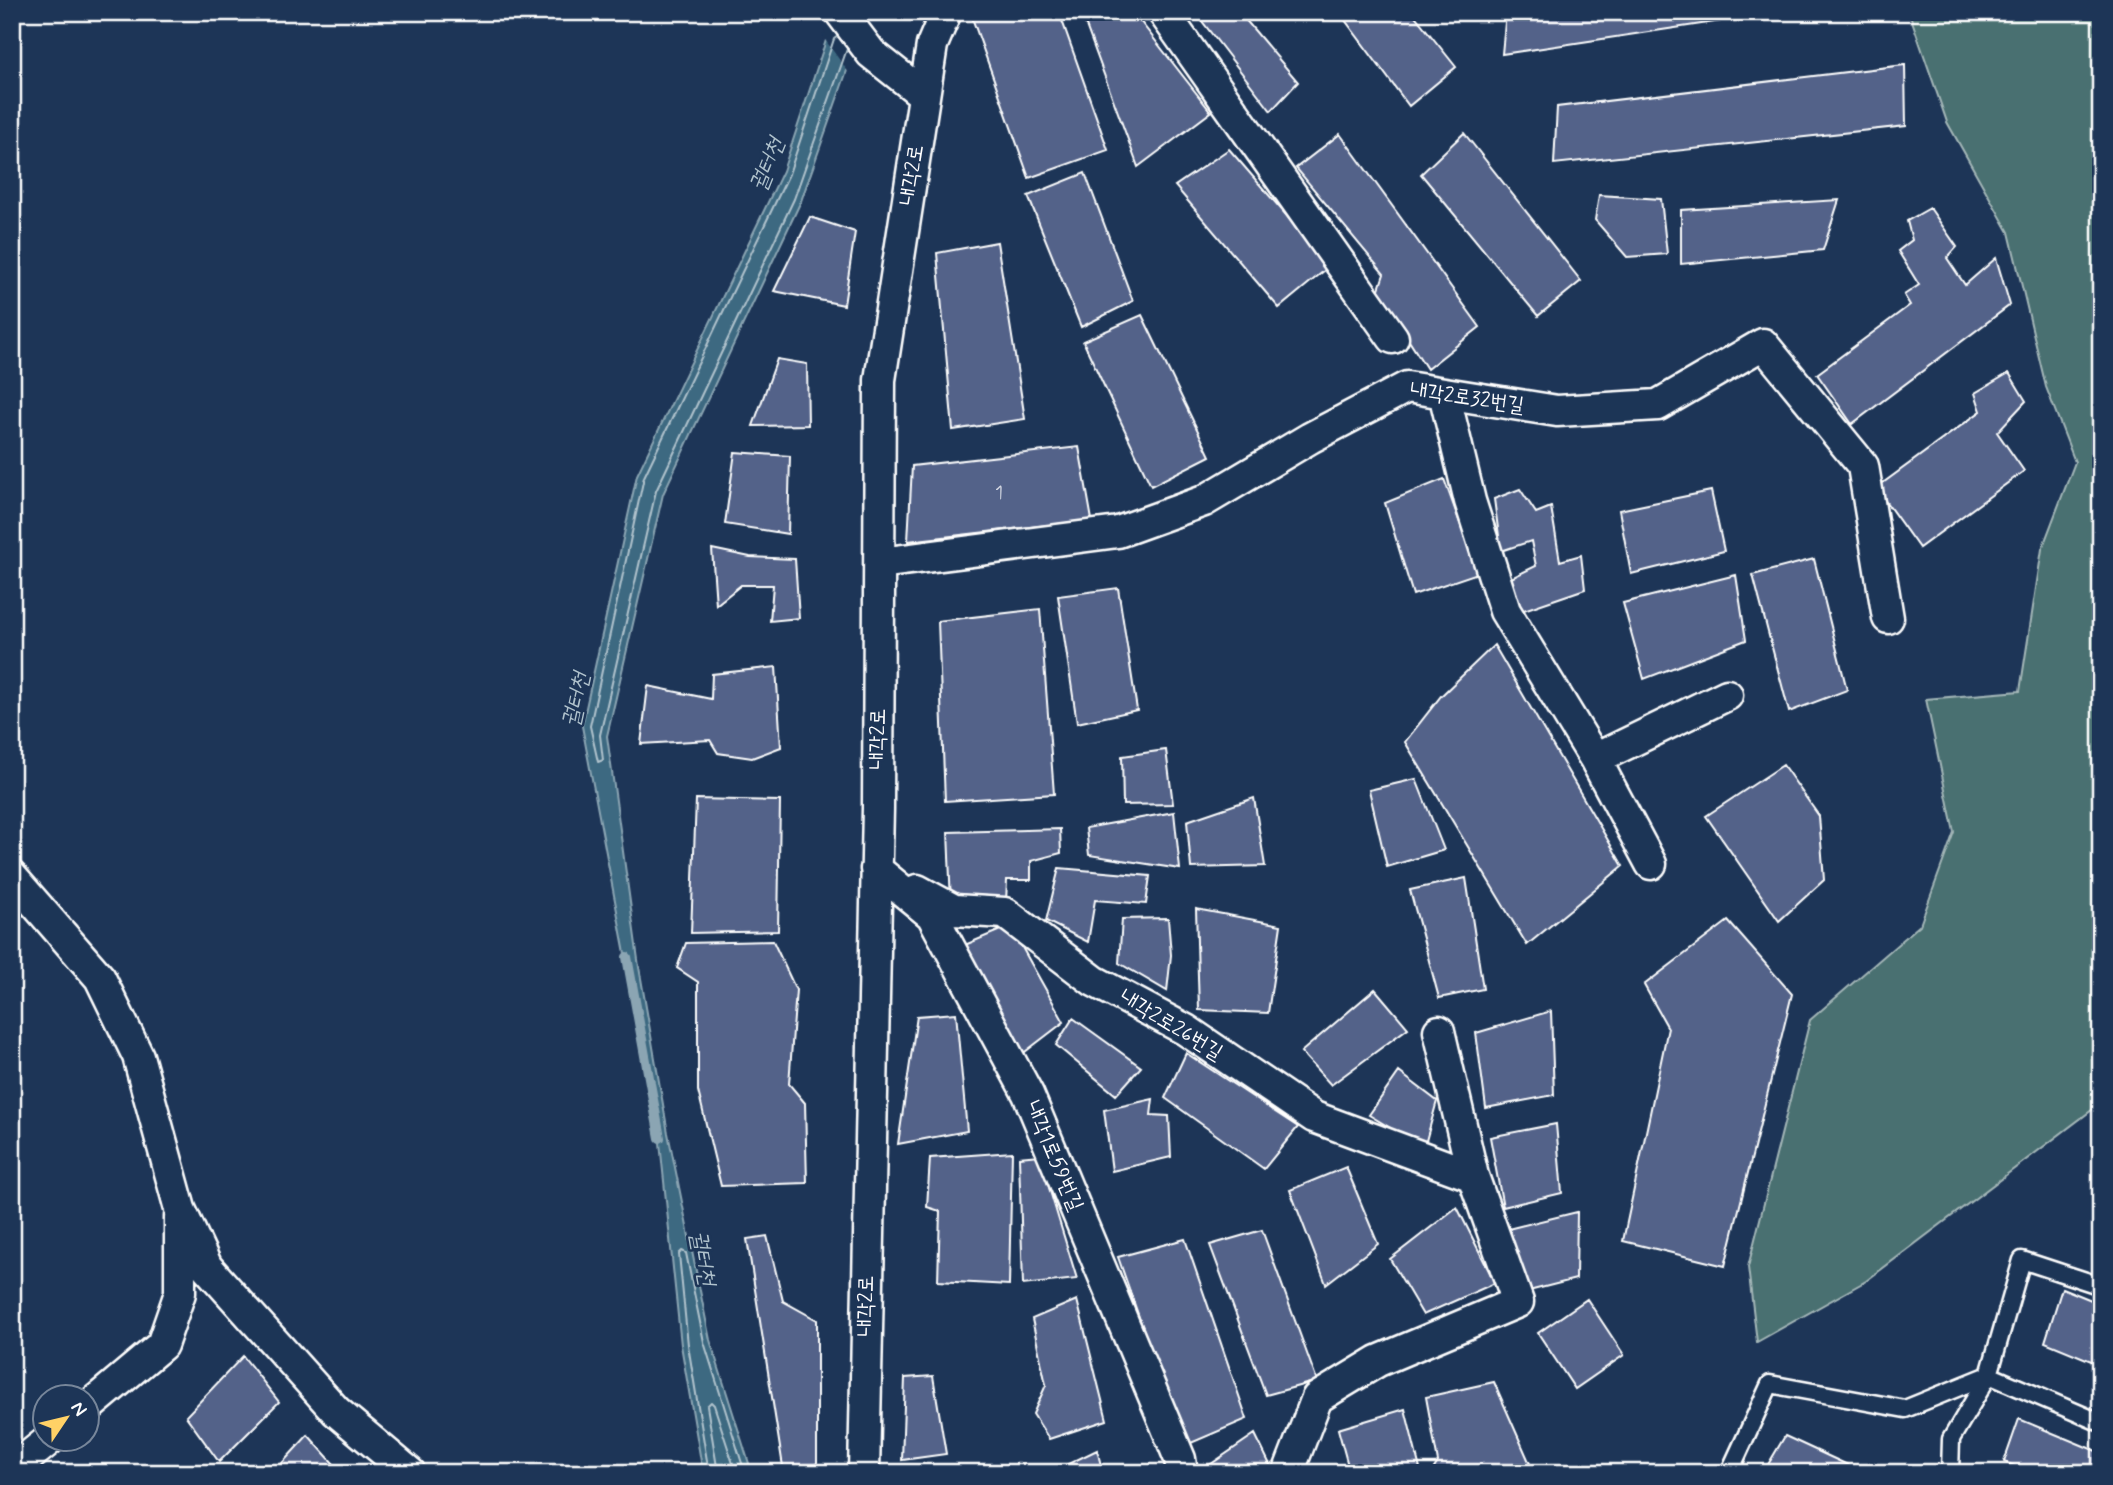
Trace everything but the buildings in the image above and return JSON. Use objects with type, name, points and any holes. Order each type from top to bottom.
[{"type":"street","points":[[841,12],[871,53],[924,95]]},
{"type":"street","name":"내각2로","points":[[864,1473],[876,869],[880,380],[932,45],[946,12]]},
{"type":"street","points":[[1163,12],[1393,338]]},
{"type":"street","name":"내각2로32번길","points":[[880,563],[1118,532],[1205,501],[1310,438],[1407,387],[1557,411],[1658,405],[1763,344],[1863,466],[1888,618]]},
{"type":"street","points":[[1444,393],[1470,501],[1505,611],[1595,759],[1651,864]]},
{"type":"street","points":[[1595,759],[1727,695]]},
{"type":"street","name":"내각2로26번길","points":[[876,869],[954,910],[1005,914],[1094,981],[1186,1030],[1314,1117],[1474,1176]]},
{"type":"street","name":"내각1로59번길","points":[[876,869],[932,915],[1028,1094],[1180,1459],[1182,1473]]},
{"type":"street","points":[[12,877],[100,978],[138,1056],[180,1209],[207,1267],[336,1411],[410,1473]]},
{"type":"street","points":[[1288,1473],[1317,1398],[1378,1361],[1518,1302],[1474,1176],[1439,1031]]},
{"type":"street","points":[[102,1395],[162,1345],[180,1293],[180,1209]]},
{"type":"street","points":[[12,1470],[32,1454]]},
{"type":"lane","points":[[1950,1473],[1951,1439],[1989,1375],[2022,1260],[2101,1286]]},
{"type":"lane","points":[[1729,1473],[1770,1384],[1905,1409],[1989,1375],[2101,1423]]},
{"type":"green space","points":[[1909,12],[2101,12],[2101,1109],[2096,1107],[1866,1281],[1757,1342],[1748,1267],[1810,1020],[1920,925],[1954,832],[1926,699],[2020,691],[2042,549],[2075,462],[2046,387],[2009,232],[1947,122]]},
{"type":"water","points":[[833,19],[856,45],[801,201],[663,494],[607,736],[639,967],[668,1133],[710,1340],[752,1473],[703,1473],[681,1345],[659,1133],[582,726],[637,475],[783,171]]},
{"type":"pier","points":[[830,18],[859,46],[849,73],[823,37]]},
{"type":"waterway","name":"궐터천","points":[[627,957],[660,1138]]}]
